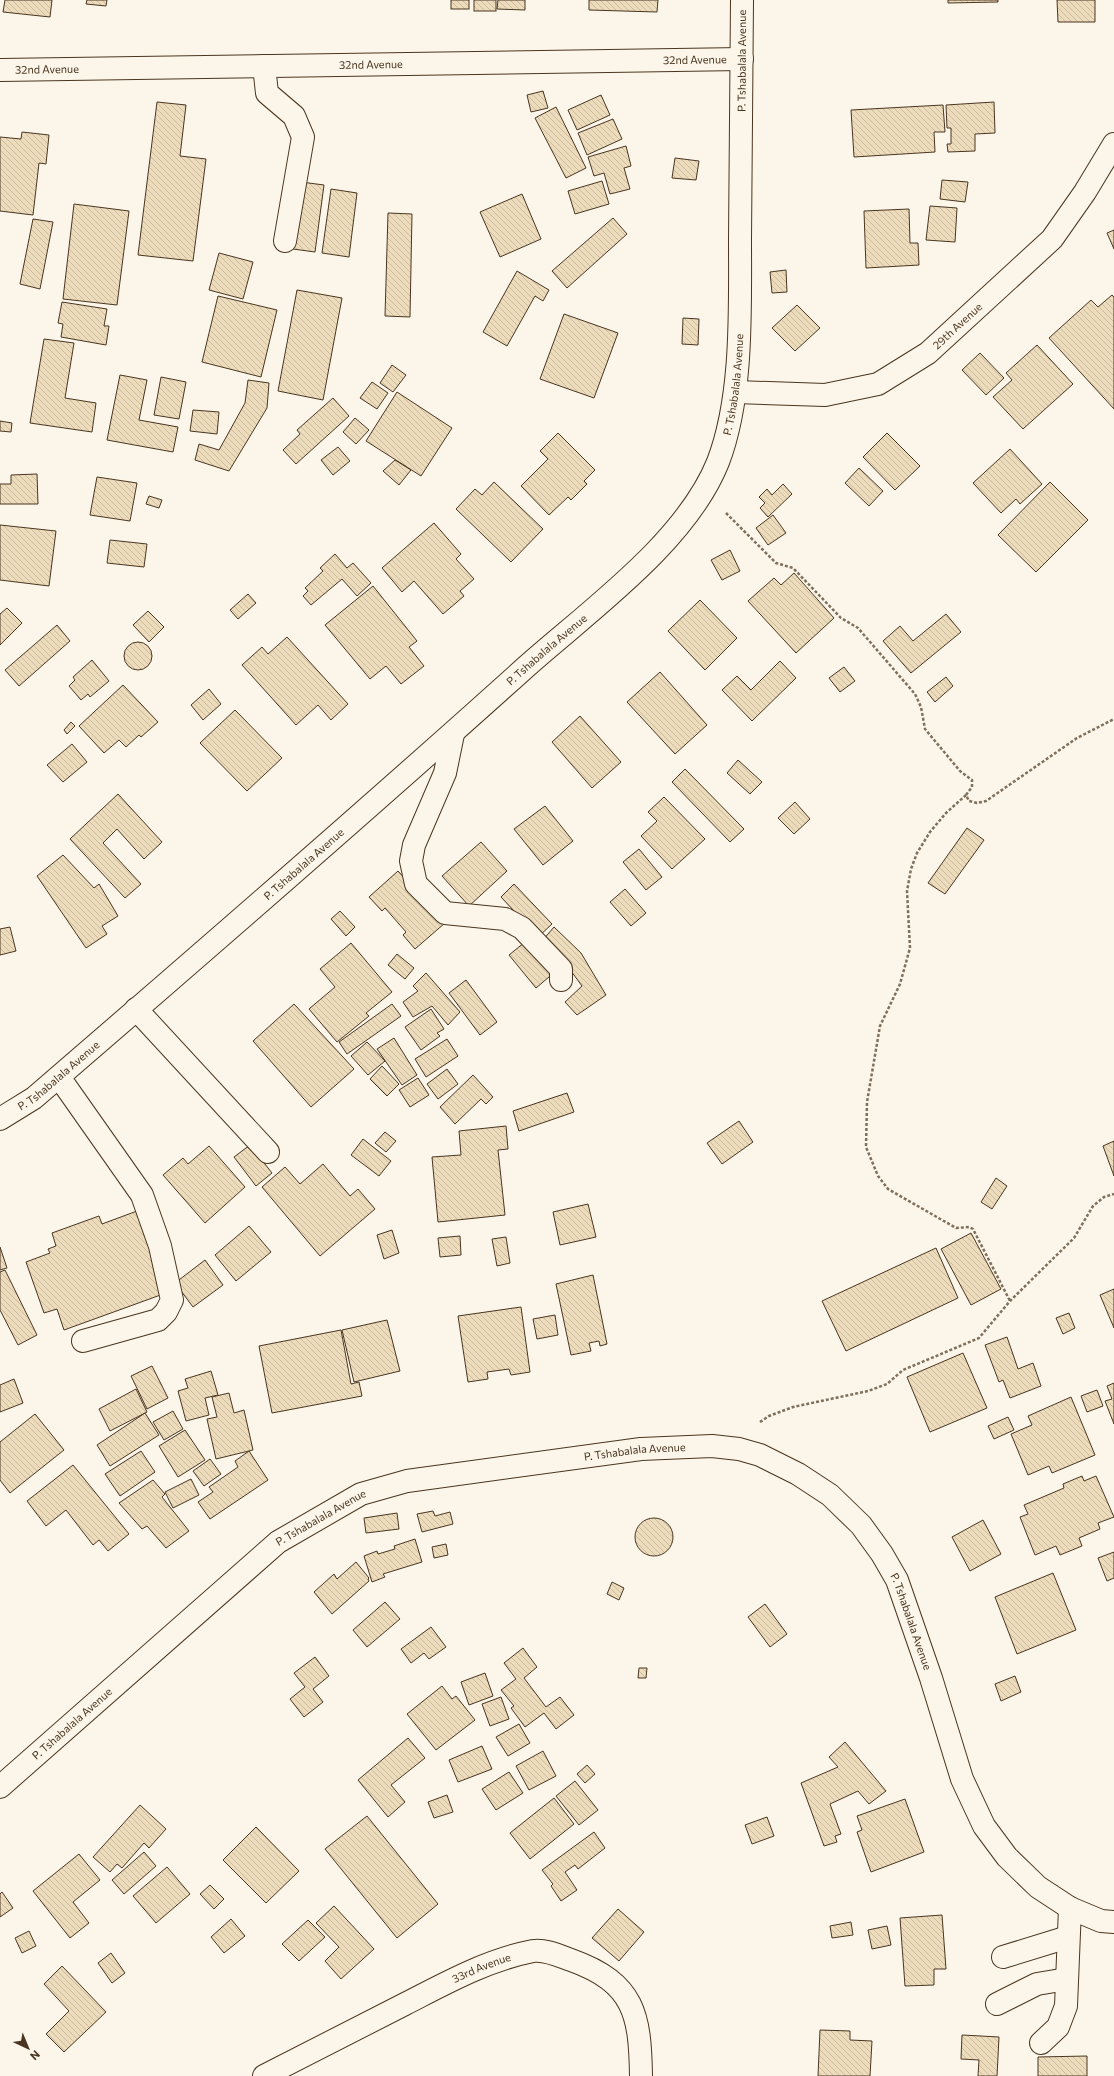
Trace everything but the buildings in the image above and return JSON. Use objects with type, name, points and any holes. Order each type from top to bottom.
[{"type":"street","name":"P. Tshabalala Avenue","points":[[0,1120],[34,1098],[453,734],[646,562],[684,520],[704,492],[719,460],[736,392],[740,283],[742,0]]},
{"type":"street","name":"32nd Avenue","points":[[0,70],[742,59]]},
{"type":"street","points":[[264,66],[267,93],[294,116],[303,137],[285,241]]},
{"type":"street","name":"29th Avenue","points":[[736,392],[825,395],[878,384],[928,352],[1052,239],[1085,192],[1114,144]]},
{"type":"street","points":[[453,734],[445,773],[414,845],[411,861],[416,884],[445,913],[505,919],[522,928],[561,969],[561,980]]},
{"type":"street","points":[[136,1009],[268,1152]]},
{"type":"street","points":[[59,1076],[142,1195],[160,1246],[172,1300],[166,1312],[158,1320],[83,1341]]},
{"type":"street","name":"P. Tshabalala Avenue","points":[[0,1788],[278,1542],[361,1494],[407,1481],[641,1449],[712,1446],[739,1449],[760,1455],[798,1474],[830,1495],[861,1525],[882,1554],[897,1580],[931,1678],[962,1779],[984,1826],[1006,1857],[1038,1887],[1070,1908],[1101,1921],[1114,1922]]},
{"type":"street","points":[[1041,2043],[1058,2027],[1066,2006],[1070,1908]]},
{"type":"street","points":[[1002,1957],[1068,1937]]},
{"type":"street","name":"33rd Avenue","points":[[264,2076],[477,1968],[535,1951],[555,1954],[579,1963],[613,1983],[627,1998],[636,2017],[640,2042],[641,2076]]},
{"type":"street","points":[[997,2004],[1037,1984],[1067,1978]]},
{"type":"path","points":[[704,492],[776,563],[793,568],[841,618],[858,628],[915,694],[921,708],[925,729],[960,771],[972,780],[972,787],[966,795],[946,813],[930,832],[917,853],[911,869],[907,891],[910,948],[900,984],[880,1026],[867,1102],[866,1147],[878,1176],[888,1190],[956,1228],[969,1227],[974,1229],[1010,1301]]},
{"type":"path","points":[[966,795],[969,801],[977,803],[986,801],[1077,738],[1114,719]]},
{"type":"path","points":[[739,1449],[750,1429],[769,1416],[793,1407],[868,1391],[887,1384],[903,1370],[979,1338],[1010,1301],[1074,1238],[1093,1206],[1104,1197],[1114,1194]]}]
